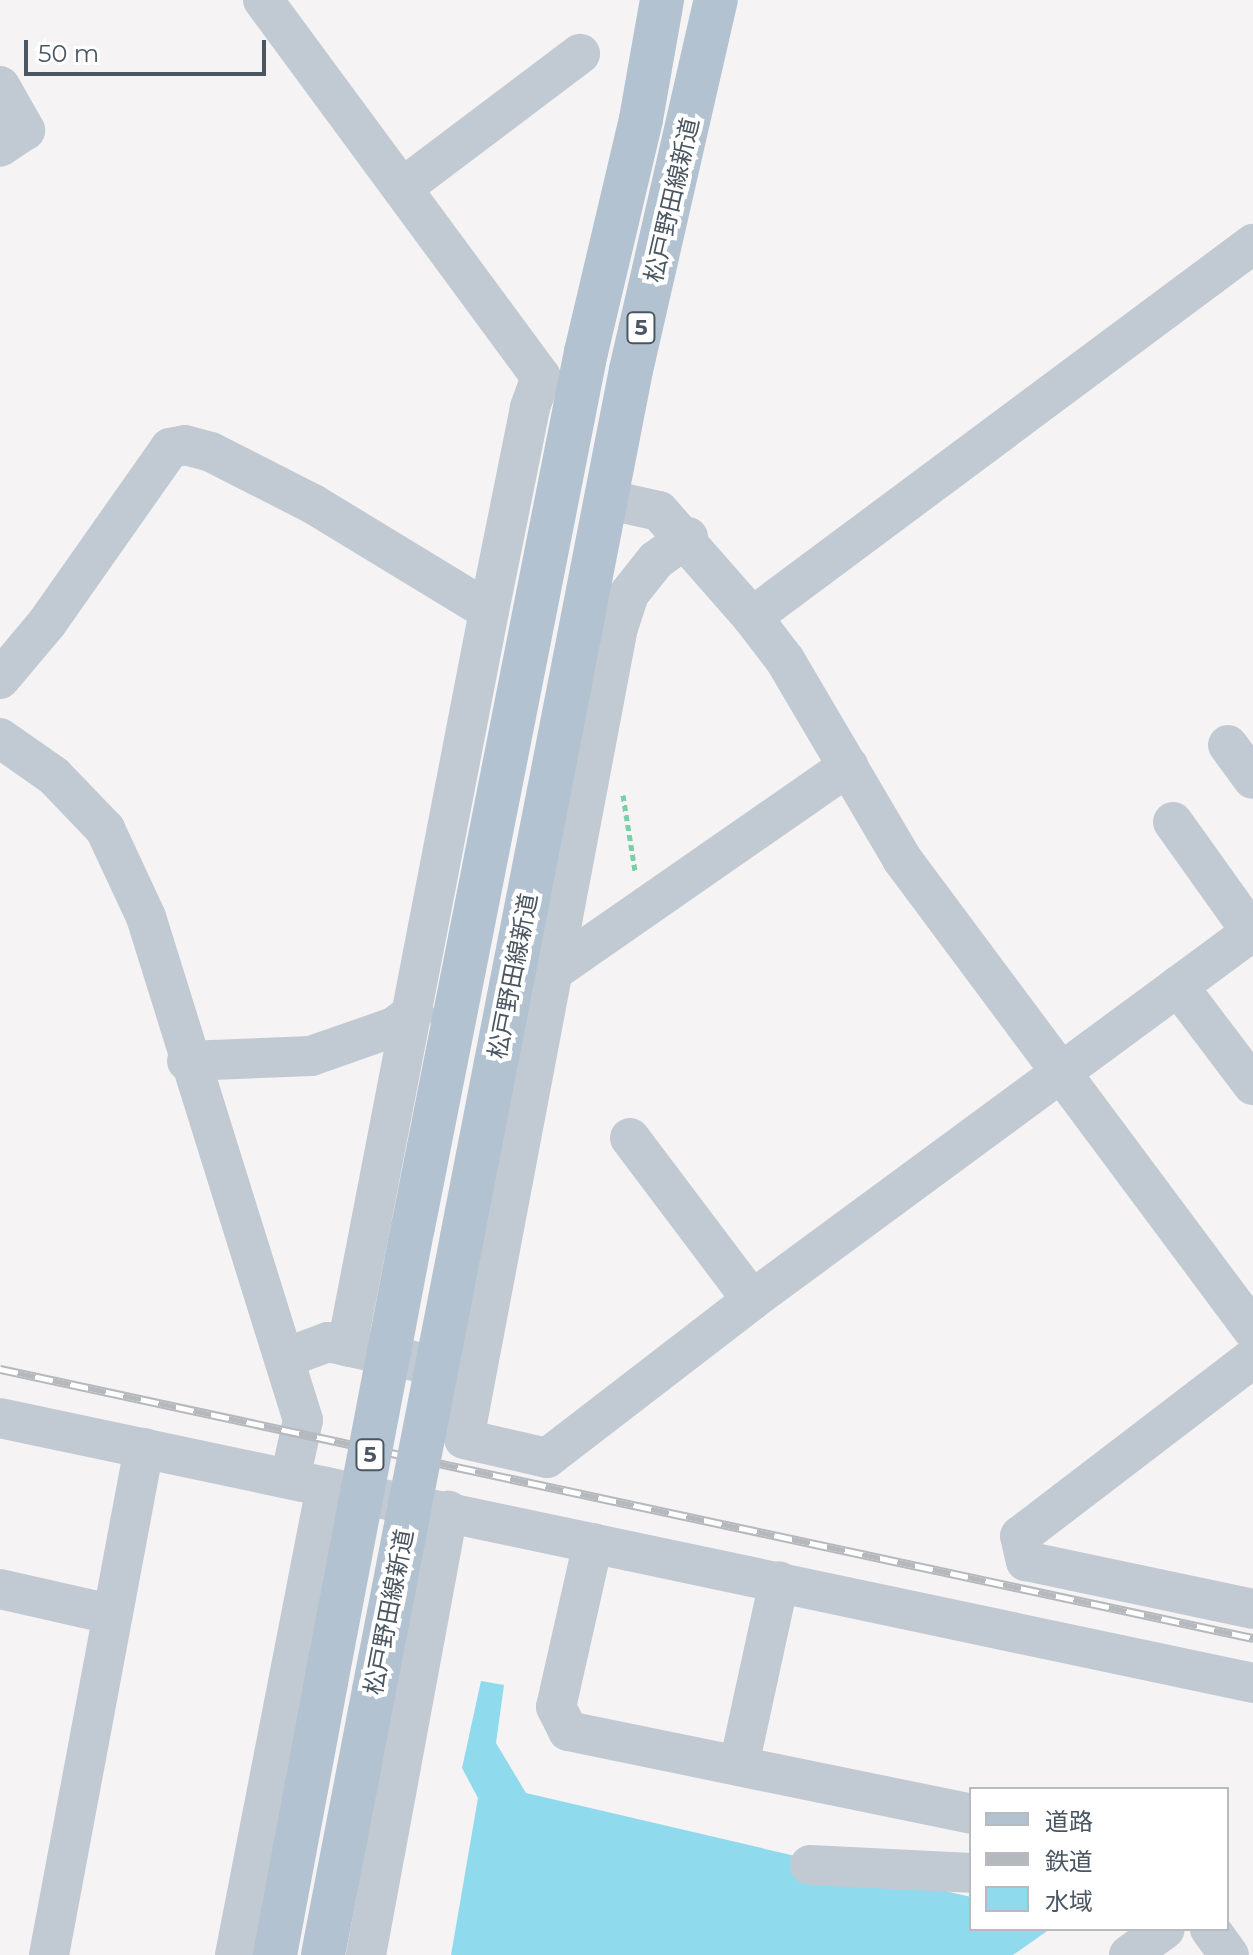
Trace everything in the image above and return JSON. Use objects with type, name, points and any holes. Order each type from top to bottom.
[{"type":"main road","name":"松戸野田線新道","points":[[275,1955],[413,1227],[586,352],[641,119],[662,0]]},
{"type":"main road","name":"松戸野田線新道","points":[[323,1955],[605,499],[716,0]]},
{"type":"street","points":[[263,0],[541,377],[530,408],[489,611],[422,1006],[347,1346]]},
{"type":"street","points":[[402,188],[580,54]]},
{"type":"street","points":[[0,86],[25,130],[0,147]]},
{"type":"street","points":[[752,617],[1253,244]]},
{"type":"street","points":[[0,679],[47,623],[170,448],[185,445],[211,452],[313,504],[489,611]]},
{"type":"street","points":[[605,499],[659,511],[688,537],[752,617],[848,766],[902,859],[1064,1072],[1253,1330]]},
{"type":"street","points":[[688,537],[656,560],[629,594],[552,972],[536,1021],[464,1439],[547,1458],[752,1300],[1253,932],[1173,822]]},
{"type":"street","points":[[0,738],[54,776],[119,849],[146,917],[187,1061],[303,1420],[308,1483],[235,1955]]},
{"type":"street","points":[[1228,745],[1253,779]]},
{"type":"street","points":[[552,972],[848,766]]},
{"type":"street","points":[[1178,986],[1253,1085]]},
{"type":"street","points":[[187,1061],[311,1056],[394,1027],[422,1006]]},
{"type":"street","points":[[630,1138],[752,1300]]},
{"type":"street","points":[[285,1358],[328,1342],[476,1375]]},
{"type":"street","points":[[1253,1358],[1020,1536],[1026,1561],[1253,1609]]},
{"type":"street","points":[[0,1418],[1253,1683]]},
{"type":"street","points":[[49,1955],[110,1614],[144,1448]]},
{"type":"street","points":[[366,1955],[448,1511]]},
{"type":"street","points":[[593,1543],[556,1707],[560,1721],[568,1731],[969,1814]]},
{"type":"street","points":[[739,1765],[779,1581]]},
{"type":"street","points":[[0,1589],[110,1614]]},
{"type":"street","points":[[810,1865],[969,1873]]},
{"type":"street","points":[[1129,1955],[1162,1931]]},
{"type":"street","points":[[1211,1931],[1229,1955]]},
{"type":"path","points":[[598,743],[628,811],[641,912]]},
{"type":"water","points":[[481,1681],[504,1685],[496,1743],[526,1793],[969,1897],[969,1931],[1047,1931],[1013,1955],[451,1955],[478,1798],[462,1768]]},
{"type":"railway","points":[[0,1369],[1253,1638]]}]
